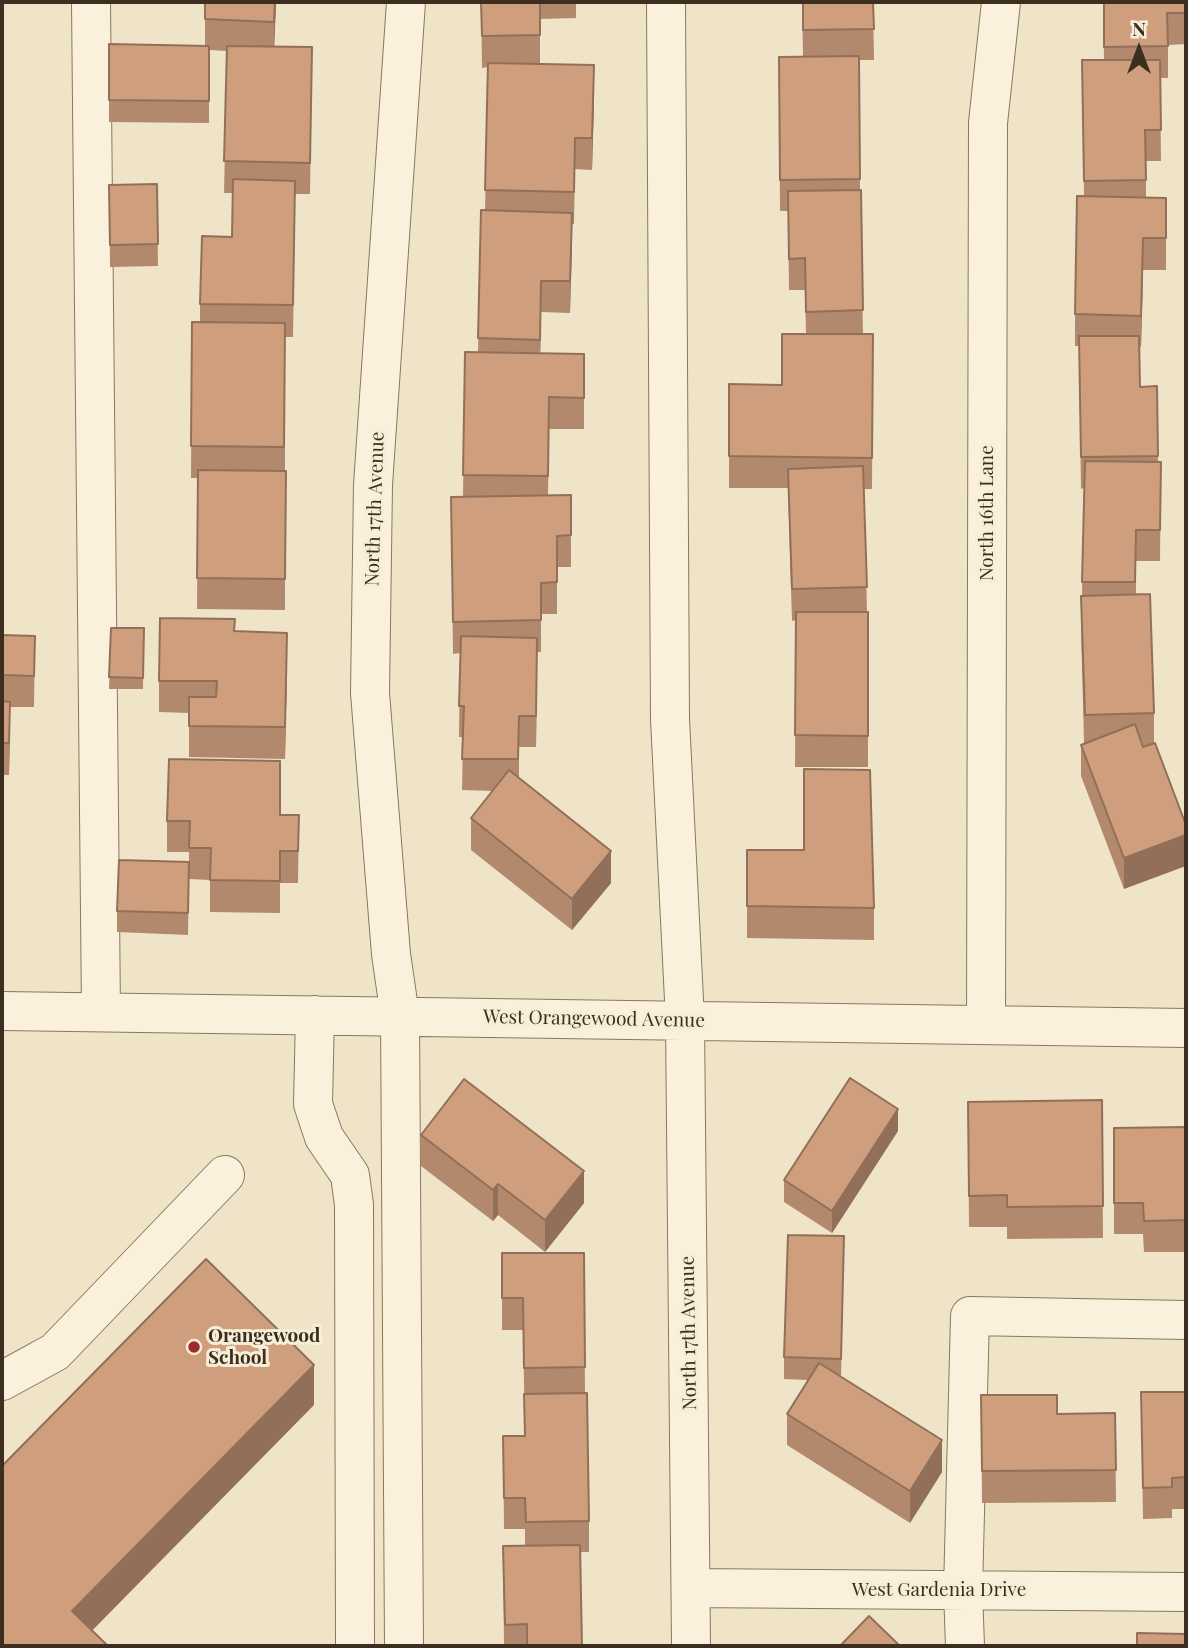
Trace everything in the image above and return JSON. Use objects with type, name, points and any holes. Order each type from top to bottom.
[{"type":"street","points":[[91,2],[101,1012]]},
{"type":"street","name":"North 17th Avenue","points":[[404,1646],[400,1016],[391,954],[370,693],[373,485],[406,2]]},
{"type":"street","name":"North 17th Avenue","points":[[666,2],[670,719],[685,1020],[691,1646]]},
{"type":"street","name":"North 16th Lane","points":[[986,1025],[988,123],[1001,2]]},
{"type":"street","name":"West Orangewood Avenue","points":[[2,1011],[1186,1028]]},
{"type":"street","points":[[315,1015],[313,1104],[324,1137],[350,1175],[354,1205],[355,1646]]},
{"type":"street","points":[[2,1381],[55,1352],[225,1175]]},
{"type":"street","points":[[965,1646],[963,1591],[970,1316],[1186,1320]]},
{"type":"street","name":"West Gardenia Drive","points":[[692,1588],[1186,1592]]},
{"type":"building","points":[[205,2],[275,2],[274,22],[205,19]]},
{"type":"building","points":[[481,2],[540,2],[540,35],[482,36]]},
{"type":"building","points":[[803,2],[873,2],[874,29],[803,30]]},
{"type":"building","points":[[1104,2],[1186,2],[1186,13],[1167,13],[1168,46],[1104,47]]},
{"type":"building","points":[[109,44],[209,46],[209,101],[109,100]]},
{"type":"building","points":[[227,46],[312,47],[310,163],[224,161]]},
{"type":"building","points":[[859,56],[860,179],[780,180],[779,57]]},
{"type":"building","points":[[1082,60],[1160,60],[1161,130],[1145,130],[1146,180],[1084,181]]},
{"type":"building","points":[[488,63],[594,65],[592,138],[575,138],[574,192],[485,190]]},
{"type":"building","points":[[233,179],[295,181],[293,305],[200,304],[202,236],[232,237]]},
{"type":"building","points":[[157,184],[158,244],[110,245],[109,185]]},
{"type":"building","points":[[861,190],[863,310],[806,312],[805,258],[789,259],[788,191]]},
{"type":"building","points":[[1077,196],[1166,198],[1166,238],[1143,238],[1141,316],[1075,314]]},
{"type":"building","points":[[481,210],[572,213],[570,281],[541,281],[540,340],[478,338]]},
{"type":"building","points":[[192,322],[285,323],[284,447],[191,446]]},
{"type":"building","points":[[782,334],[873,334],[872,458],[729,456],[729,384],[782,385]]},
{"type":"building","points":[[1079,336],[1139,336],[1140,387],[1157,386],[1158,456],[1081,457]]},
{"type":"building","points":[[465,352],[584,354],[584,398],[549,397],[548,476],[463,475]]},
{"type":"building","points":[[1085,461],[1161,462],[1160,530],[1136,530],[1135,582],[1082,582]]},
{"type":"building","points":[[863,466],[867,587],[792,589],[788,469]]},
{"type":"building","points":[[198,470],[286,471],[285,579],[197,578]]},
{"type":"building","points":[[571,495],[571,535],[557,536],[557,582],[541,583],[541,620],[453,622],[451,497]]},
{"type":"building","points":[[1150,594],[1154,713],[1085,715],[1081,596]]},
{"type":"building","points":[[796,612],[868,612],[868,736],[795,735]]},
{"type":"building","points":[[160,618],[235,619],[234,631],[287,633],[285,727],[189,726],[189,697],[216,697],[217,681],[159,681]]},
{"type":"building","points":[[111,628],[144,628],[143,678],[109,677]]},
{"type":"building","points":[[2,635],[35,636],[34,676],[2,675]]},
{"type":"building","points":[[461,636],[537,638],[536,716],[519,716],[518,759],[462,759],[464,706],[459,706]]},
{"type":"building","points":[[2,701],[10,702],[9,743],[2,743]]},
{"type":"building","points":[[1135,724],[1143,747],[1155,743],[1186,825],[1186,835],[1124,858],[1081,745]]},
{"type":"building","points":[[169,759],[280,761],[280,815],[299,815],[298,851],[280,851],[280,881],[210,880],[211,848],[189,848],[190,821],[167,821]]},
{"type":"building","points":[[804,769],[870,770],[874,908],[747,906],[747,850],[804,850]]},
{"type":"building","points":[[509,770],[611,851],[572,899],[471,818]]},
{"type":"building","points":[[119,860],[189,862],[188,913],[117,911]]},
{"type":"building","points":[[850,1078],[898,1109],[832,1211],[784,1180]]},
{"type":"building","points":[[464,1079],[584,1171],[545,1220],[498,1184],[493,1190],[421,1135]]},
{"type":"building","points":[[1102,1100],[1103,1206],[1007,1207],[1007,1195],[969,1196],[968,1102]]},
{"type":"building","points":[[1186,1127],[1186,1220],[1144,1221],[1143,1203],[1114,1203],[1114,1128]]},
{"type":"building","points":[[788,1235],[844,1236],[841,1359],[784,1357]]},
{"type":"building","points":[[502,1253],[584,1253],[585,1367],[524,1368],[523,1298],[502,1298]]},
{"type":"building","points":[[206,1259],[314,1365],[72,1611],[108,1646],[2,1646],[2,1466]]},
{"type":"building","points":[[819,1363],[942,1440],[910,1491],[787,1414]]},
{"type":"building","points":[[1141,1392],[1186,1392],[1186,1477],[1172,1478],[1172,1487],[1143,1488]]},
{"type":"building","points":[[587,1393],[589,1521],[526,1522],[525,1498],[504,1498],[503,1436],[525,1436],[524,1394]]},
{"type":"building","points":[[981,1395],[1057,1395],[1057,1414],[1115,1413],[1116,1470],[982,1471]]},
{"type":"building","points":[[580,1545],[582,1646],[527,1646],[527,1624],[505,1625],[503,1546]]},
{"type":"building","points":[[869,1616],[900,1646],[840,1646]]},
{"type":"building","points":[[1137,1633],[1186,1634],[1186,1646],[1137,1646]]},
{"type":"place","name":"Orangewood School","points":[[194,1347]]}]
